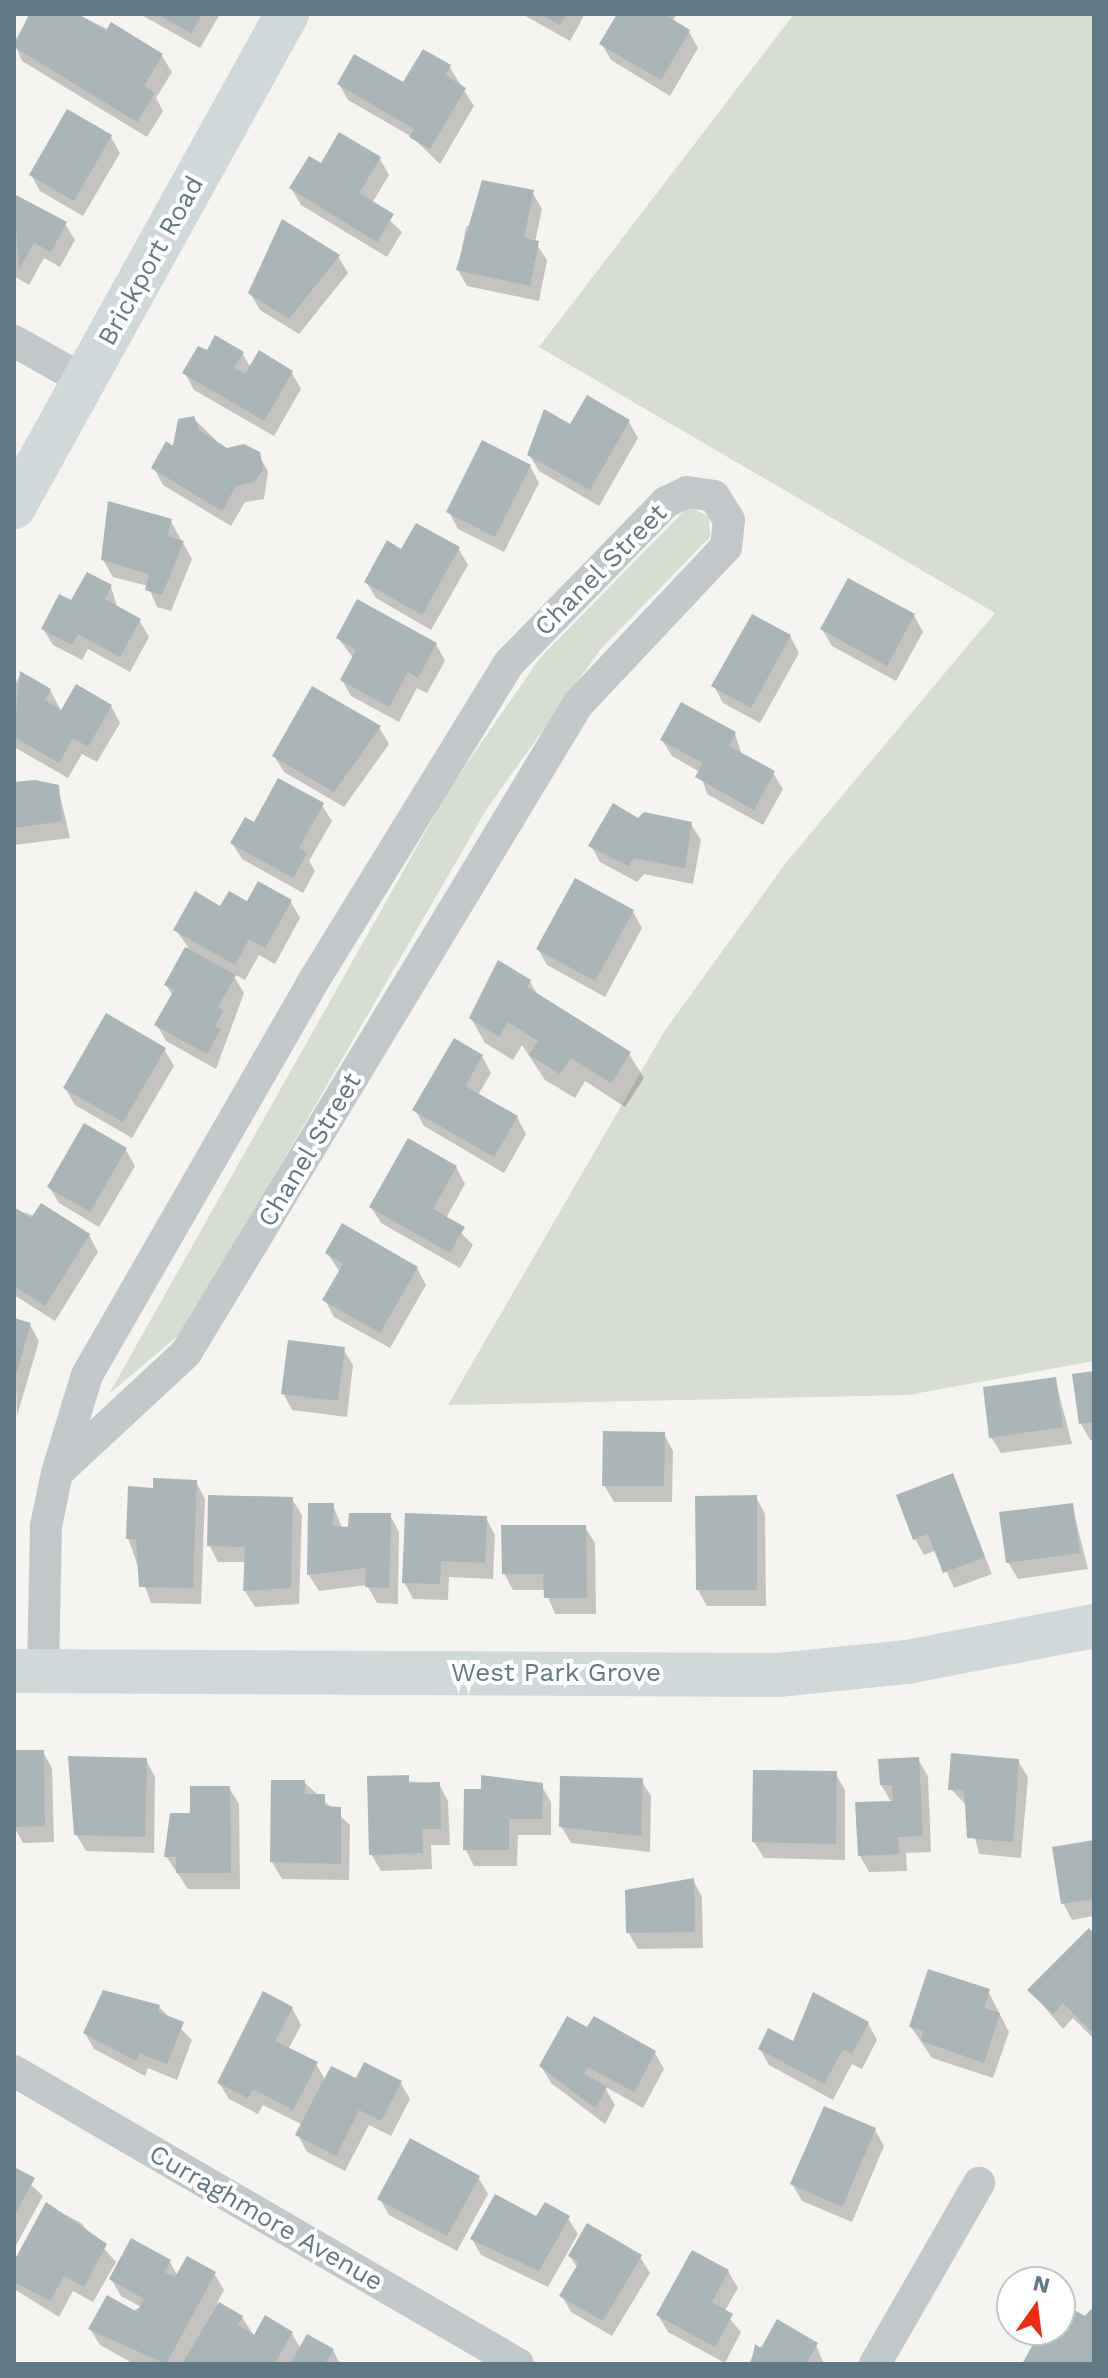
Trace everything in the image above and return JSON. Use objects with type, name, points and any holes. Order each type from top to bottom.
[{"type":"main road","name":"Brickport Road","points":[[14,507],[287,14]]},
{"type":"main road","name":"West Park Grove","points":[[29,1671],[778,1675],[907,1662],[1094,1626]]},
{"type":"street","points":[[14,341],[85,381]]},
{"type":"street","name":"Chanel Street","points":[[29,1671],[46,1526],[57,1473],[87,1375],[311,985],[510,662],[666,502],[687,492],[714,496],[729,520],[726,547],[578,704],[186,1353],[57,1473]]},
{"type":"street","name":"Curraghmore Avenue","points":[[14,2071],[518,2364]]},
{"type":"street","points":[[875,2364],[979,2183]]},
{"type":"shaded area","points":[[794,14],[1094,14],[1094,1361],[908,1395],[448,1405],[664,1032],[785,864],[995,613],[539,347]]},
{"type":"shaded area","points":[[689,506],[709,517],[710,537],[600,650],[486,810],[186,1329],[109,1394],[450,788],[540,658]]},
{"type":"building","points":[[29,14],[78,14],[106,31],[111,22],[163,54],[144,86],[155,93],[137,122],[14,47]]},
{"type":"building","points":[[157,14],[202,14],[191,33]]},
{"type":"building","points":[[540,14],[567,14],[560,25]]},
{"type":"building","points":[[617,14],[664,14],[690,30],[661,80],[599,44]]},
{"type":"building","points":[[423,49],[451,65],[445,75],[466,88],[430,149],[409,137],[414,129],[337,84],[354,54],[403,82]]},
{"type":"building","points":[[67,109],[112,135],[74,201],[29,175]]},
{"type":"building","points":[[339,132],[381,157],[359,193],[394,214],[377,242],[289,188],[309,156],[321,163]]},
{"type":"building","points":[[482,180],[534,190],[524,238],[539,241],[530,286],[456,270]]},
{"type":"building","points":[[14,194],[67,222],[51,252],[34,243],[19,269]]},
{"type":"building","points":[[282,219],[340,255],[289,319],[248,293]]},
{"type":"building","points":[[215,335],[244,352],[234,368],[245,374],[259,350],[293,371],[264,421],[182,373],[198,346],[207,350]]},
{"type":"building","points":[[587,395],[630,420],[590,490],[527,455],[544,409],[570,424]]},
{"type":"building","points":[[194,416],[199,430],[227,448],[244,444],[260,452],[263,469],[255,482],[236,486],[222,511],[151,468],[166,441],[173,446],[178,419]]},
{"type":"building","points":[[482,440],[531,465],[495,537],[446,512]]},
{"type":"building","points":[[108,501],[172,519],[167,536],[184,541],[162,595],[145,590],[149,574],[101,560]]},
{"type":"building","points":[[416,523],[460,547],[422,615],[364,582],[387,540],[401,549]]},
{"type":"building","points":[[87,572],[112,585],[105,599],[141,619],[120,657],[78,634],[72,645],[41,629],[59,594],[71,600]]},
{"type":"building","points":[[848,578],[915,614],[887,666],[820,629]]},
{"type":"building","points":[[357,599],[437,643],[418,678],[408,672],[389,707],[340,680],[356,650],[336,638]]},
{"type":"building","points":[[752,614],[791,635],[751,708],[711,686]]},
{"type":"building","points":[[20,671],[51,689],[45,700],[61,710],[76,684],[112,705],[88,747],[73,738],[59,763],[14,737]]},
{"type":"building","points":[[312,686],[381,726],[334,792],[272,756]]},
{"type":"building","points":[[681,702],[736,732],[729,746],[775,771],[754,810],[695,777],[703,763],[660,740]]},
{"type":"building","points":[[278,778],[324,803],[299,848],[307,853],[293,878],[230,843],[245,817],[254,822]]},
{"type":"building","points":[[35,780],[59,785],[62,821],[14,828],[14,782]]},
{"type":"building","points":[[613,803],[638,818],[644,812],[692,822],[685,868],[634,858],[628,866],[588,846]]},
{"type":"building","points":[[575,878],[634,910],[595,981],[536,949]]},
{"type":"building","points":[[258,881],[292,900],[265,948],[249,939],[235,965],[173,930],[195,891],[220,906],[229,891],[247,901]]},
{"type":"building","points":[[185,947],[236,975],[218,1007],[224,1010],[215,1026],[221,1029],[207,1054],[154,1025],[174,990],[164,985]]},
{"type":"building","points":[[498,960],[531,980],[527,987],[631,1052],[611,1083],[571,1058],[560,1074],[529,1055],[538,1041],[508,1022],[499,1037],[469,1018]]},
{"type":"building","points":[[106,1013],[166,1048],[123,1122],[63,1088]]},
{"type":"building","points":[[454,1038],[483,1055],[465,1086],[518,1116],[494,1157],[412,1110]]},
{"type":"building","points":[[84,1123],[127,1148],[90,1212],[47,1187]]},
{"type":"building","points":[[408,1138],[457,1166],[433,1209],[465,1227],[450,1253],[369,1207]]},
{"type":"building","points":[[41,1203],[90,1234],[45,1306],[14,1286],[14,1207],[31,1218]]},
{"type":"building","points":[[342,1223],[418,1267],[380,1333],[322,1300],[343,1264],[325,1253]]},
{"type":"building","points":[[14,1318],[31,1323],[15,1378],[14,1378]]},
{"type":"building","points":[[288,1340],[345,1347],[338,1401],[281,1394]]},
{"type":"building","points":[[1094,1371],[1094,1422],[1079,1424],[1072,1374]]},
{"type":"building","points":[[1056,1377],[1063,1427],[989,1438],[983,1387]]},
{"type":"building","points":[[603,1431],[665,1432],[664,1486],[602,1486]]},
{"type":"building","points":[[953,1473],[985,1557],[943,1573],[928,1534],[913,1540],[896,1495]]},
{"type":"building","points":[[153,1478],[197,1480],[193,1588],[139,1587],[136,1539],[126,1539],[128,1486],[153,1488]]},
{"type":"building","points":[[208,1495],[293,1497],[291,1588],[243,1591],[245,1547],[207,1546]]},
{"type":"building","points":[[757,1495],[757,1590],[696,1590],[695,1496]]},
{"type":"building","points":[[308,1503],[334,1503],[333,1526],[348,1527],[349,1513],[391,1513],[389,1588],[365,1587],[366,1568],[307,1575]]},
{"type":"building","points":[[1073,1503],[1080,1553],[1006,1563],[999,1512]]},
{"type":"building","points":[[405,1513],[487,1516],[485,1563],[441,1561],[440,1584],[402,1583]]},
{"type":"building","points":[[501,1525],[586,1525],[587,1598],[544,1598],[543,1574],[502,1574]]},
{"type":"building","points":[[14,1750],[44,1750],[45,1826],[14,1827]]},
{"type":"building","points":[[951,1753],[1019,1759],[1013,1842],[967,1838],[964,1790],[948,1790]]},
{"type":"building","points":[[68,1756],[147,1758],[145,1837],[74,1835]]},
{"type":"building","points":[[919,1757],[923,1836],[898,1837],[899,1854],[858,1856],[855,1802],[893,1801],[892,1785],[880,1785],[878,1759]]},
{"type":"building","points":[[753,1770],[837,1771],[836,1844],[752,1842]]},
{"type":"building","points":[[409,1775],[409,1783],[440,1782],[441,1829],[422,1829],[423,1853],[369,1855],[367,1776]]},
{"type":"building","points":[[481,1775],[543,1783],[542,1819],[509,1819],[509,1850],[463,1850],[464,1789],[481,1789]]},
{"type":"building","points":[[560,1776],[643,1778],[641,1836],[559,1827]]},
{"type":"building","points":[[271,1780],[305,1780],[305,1794],[325,1794],[325,1806],[341,1807],[341,1864],[270,1862]]},
{"type":"building","points":[[190,1786],[230,1786],[231,1873],[176,1873],[176,1857],[164,1857],[170,1813],[190,1813]]},
{"type":"building","points":[[1094,1840],[1094,1899],[1061,1904],[1052,1847]]},
{"type":"building","points":[[694,1878],[695,1932],[626,1933],[625,1890]]},
{"type":"building","points":[[1089,1928],[1094,1933],[1094,2034],[1063,2003],[1053,2014],[1027,1990]]},
{"type":"building","points":[[928,1969],[990,1989],[984,2008],[1000,2013],[984,2063],[921,2041],[923,2031],[909,2027]]},
{"type":"building","points":[[103,1990],[160,2005],[158,2012],[184,2022],[167,2064],[139,2053],[136,2061],[83,2033]]},
{"type":"building","points":[[263,1991],[293,2007],[275,2041],[318,2062],[293,2110],[253,2089],[248,2098],[217,2083]]},
{"type":"building","points":[[813,1992],[869,2022],[852,2054],[843,2049],[824,2084],[758,2049],[768,2028],[793,2041]]},
{"type":"building","points":[[567,2016],[587,2027],[594,2016],[656,2051],[634,2092],[588,2067],[584,2074],[607,2087],[595,2108],[539,2066]]},
{"type":"building","points":[[364,2062],[402,2081],[381,2121],[359,2110],[336,2156],[295,2135],[331,2066],[356,2078]]},
{"type":"building","points":[[824,2106],[876,2128],[842,2207],[790,2184]]},
{"type":"building","points":[[410,2138],[480,2176],[447,2236],[377,2199]]},
{"type":"building","points":[[14,2167],[35,2178],[14,2216]]},
{"type":"building","points":[[495,2194],[536,2216],[545,2202],[570,2216],[539,2271],[470,2239]]},
{"type":"building","points":[[46,2202],[107,2244],[84,2287],[64,2276],[50,2301],[14,2282],[14,2261]]},
{"type":"building","points":[[587,2223],[642,2255],[603,2321],[559,2296],[579,2262],[568,2256]]},
{"type":"building","points":[[131,2238],[171,2260],[164,2272],[175,2277],[187,2256],[216,2272],[166,2364],[88,2329],[107,2295],[137,2312],[144,2299],[109,2279]]},
{"type":"building","points":[[692,2250],[729,2270],[712,2302],[733,2314],[715,2347],[656,2315]]},
{"type":"building","points":[[219,2302],[243,2316],[238,2325],[254,2335],[265,2315],[293,2332],[274,2364],[182,2364]]},
{"type":"building","points":[[1094,2306],[1094,2364],[1022,2364],[1032,2346],[1076,2346],[1076,2311],[1085,2316]]},
{"type":"building","points":[[777,2319],[818,2343],[806,2364],[751,2364],[755,2344],[761,2348]]},
{"type":"building","points":[[307,2334],[334,2349],[325,2364],[290,2364]]}]
